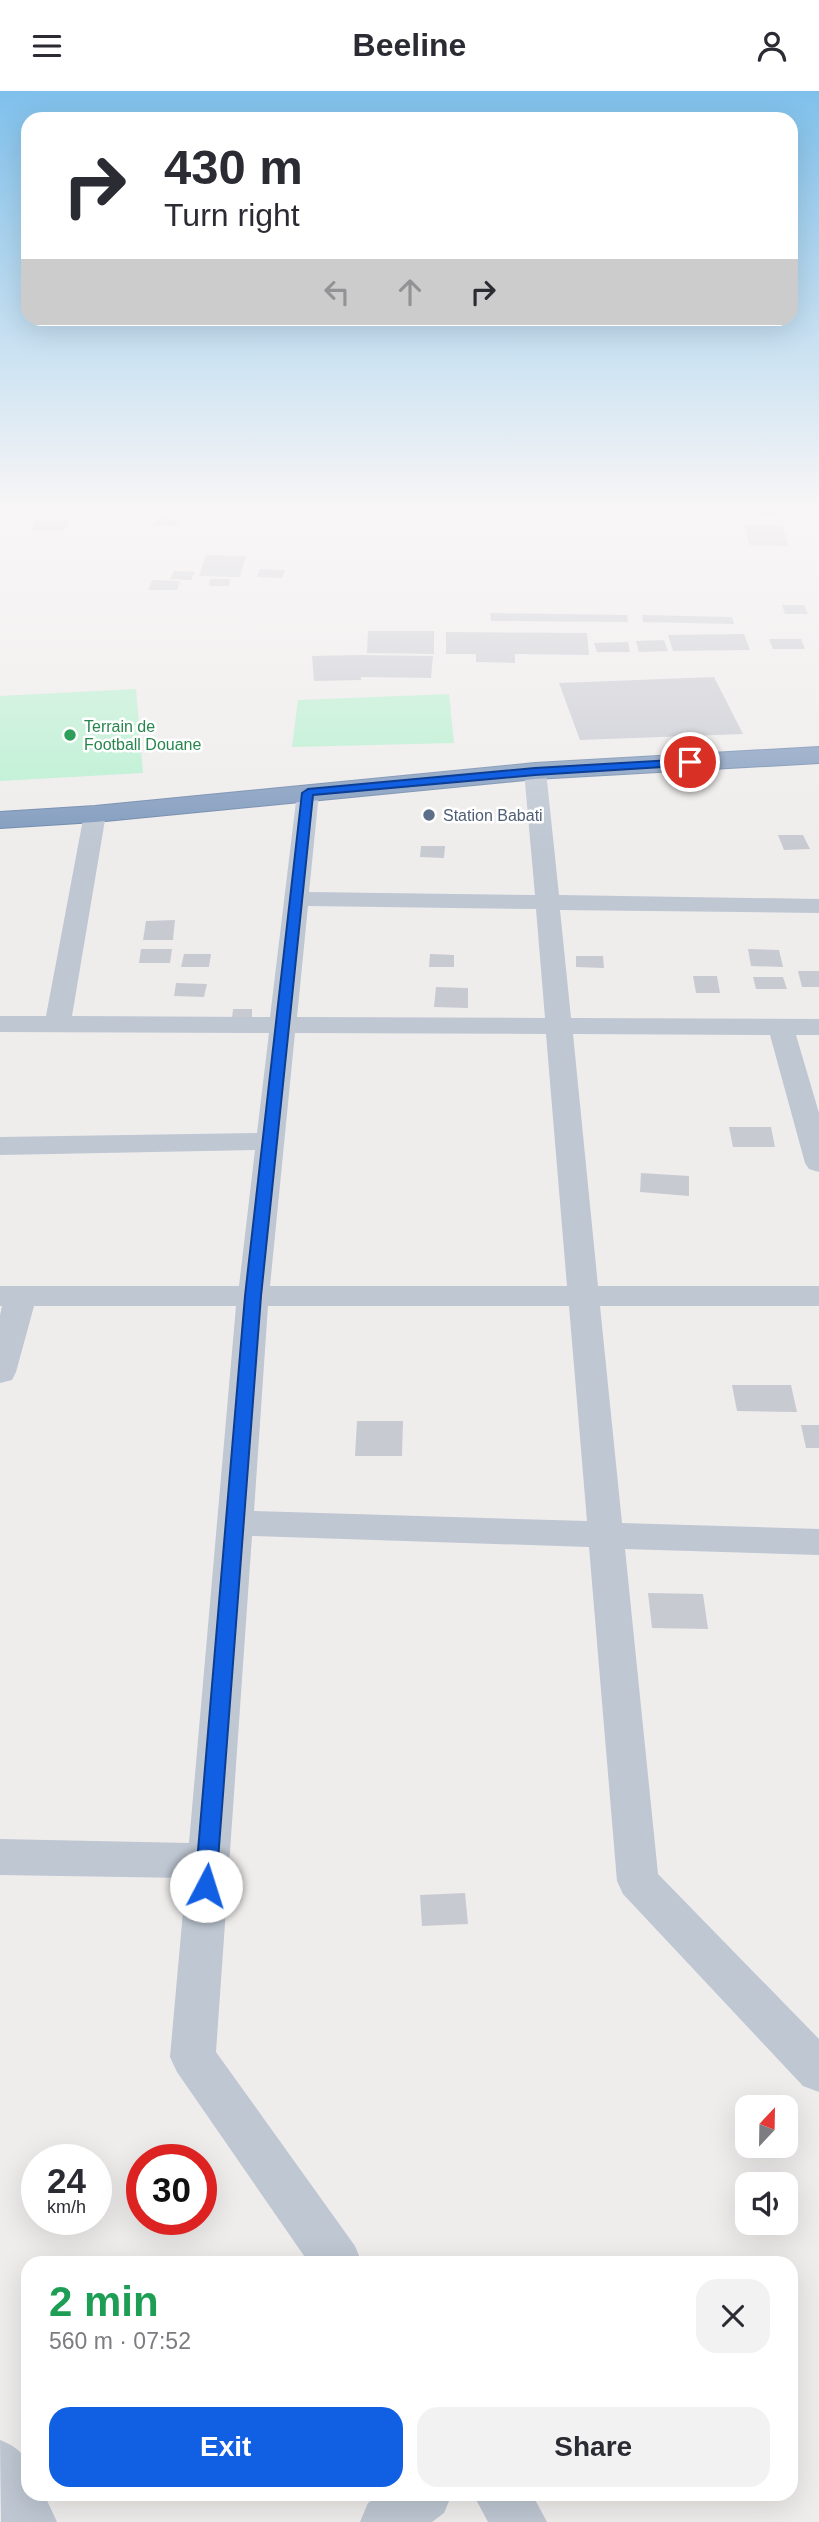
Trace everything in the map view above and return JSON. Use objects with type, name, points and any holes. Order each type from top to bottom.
[{"type":"highway","points":[[0,820],[95,814],[535,771],[819,755]]},
{"type":"street","points":[[535,771],[638,1881],[819,2071]]},
{"type":"street","points":[[308,793],[253,1296],[193,2057],[333,2256]]},
{"type":"street","points":[[58,1024],[95,814]]},
{"type":"street","points":[[297,899],[819,906]]},
{"type":"street","points":[[0,1024],[819,1027]]},
{"type":"street","points":[[781,1027],[819,1163]]},
{"type":"street","points":[[0,1146],[271,1141]]},
{"type":"street","points":[[0,1372],[11,1296],[819,1297]]},
{"type":"street","points":[[236,1523],[819,1542]]},
{"type":"street","points":[[0,1857],[208,1861]]},
{"type":"street","points":[[0,2466],[30,2522]]},
{"type":"street","points":[[387,2522],[416,2501]]},
{"type":"street","points":[[505,2501],[520,2522]]},
{"type":"green space","name":"Terrain de Football Douane","points":[[136,689],[143,773],[0,781],[0,696]]},
{"type":"green space","points":[[449,694],[454,743],[292,747],[298,700]]},
{"type":"building","points":[[628,620],[628,622],[491,621]]},
{"type":"building","points":[[733,620],[734,624],[643,622]]},
{"type":"building","points":[[368,631],[434,631],[434,654],[367,653]]},
{"type":"building","points":[[446,632],[587,633],[589,655],[515,654],[515,663],[476,662],[476,654],[446,654]]},
{"type":"building","points":[[744,634],[750,650],[673,651],[668,635]]},
{"type":"building","points":[[769,639],[801,639],[805,649],[773,649]]},
{"type":"building","points":[[664,640],[668,651],[639,652],[636,641]]},
{"type":"building","points":[[628,642],[630,652],[597,652],[594,643]]},
{"type":"building","points":[[312,656],[433,656],[431,678],[361,677],[361,680],[314,681]]},
{"type":"building","points":[[714,677],[743,734],[580,740],[559,683]]},
{"type":"building","points":[[778,835],[803,835],[810,849],[784,850]]},
{"type":"building","points":[[421,846],[445,846],[444,858],[420,857]]},
{"type":"building","points":[[175,920],[173,940],[143,940],[146,921]]},
{"type":"building","points":[[141,949],[172,949],[170,963],[139,963]]},
{"type":"building","points":[[748,949],[779,950],[783,967],[751,966]]},
{"type":"building","points":[[184,954],[211,954],[209,967],[181,967]]},
{"type":"building","points":[[430,954],[454,955],[454,967],[429,967]]},
{"type":"building","points":[[576,956],[603,956],[604,968],[576,967]]},
{"type":"building","points":[[798,971],[819,971],[819,987],[802,987]]},
{"type":"building","points":[[693,976],[717,976],[720,993],[696,993]]},
{"type":"building","points":[[753,977],[783,977],[787,989],[756,989]]},
{"type":"building","points":[[176,983],[207,984],[204,997],[174,996]]},
{"type":"building","points":[[436,987],[468,988],[468,1008],[434,1007]]},
{"type":"building","points":[[233,1009],[252,1009],[252,1018],[232,1018]]},
{"type":"building","points":[[729,1127],[771,1127],[775,1147],[733,1147]]},
{"type":"building","points":[[641,1173],[689,1176],[689,1196],[640,1192]]},
{"type":"building","points":[[732,1385],[791,1385],[797,1412],[737,1411]]},
{"type":"building","points":[[357,1421],[403,1421],[402,1456],[355,1456]]},
{"type":"building","points":[[801,1425],[819,1425],[819,1448],[806,1448]]},
{"type":"building","points":[[648,1593],[703,1594],[708,1629],[652,1628]]},
{"type":"building","points":[[465,1893],[468,1924],[422,1926],[420,1895]]},
{"type":"place","name":"Terrain de Football Douane","points":[[70,735]]},
{"type":"place","name":"Station Babati","points":[[429,815]]},
{"type":"route","points":[[206,1886],[253,1296],[308,793],[535,771],[690,762]]}]
